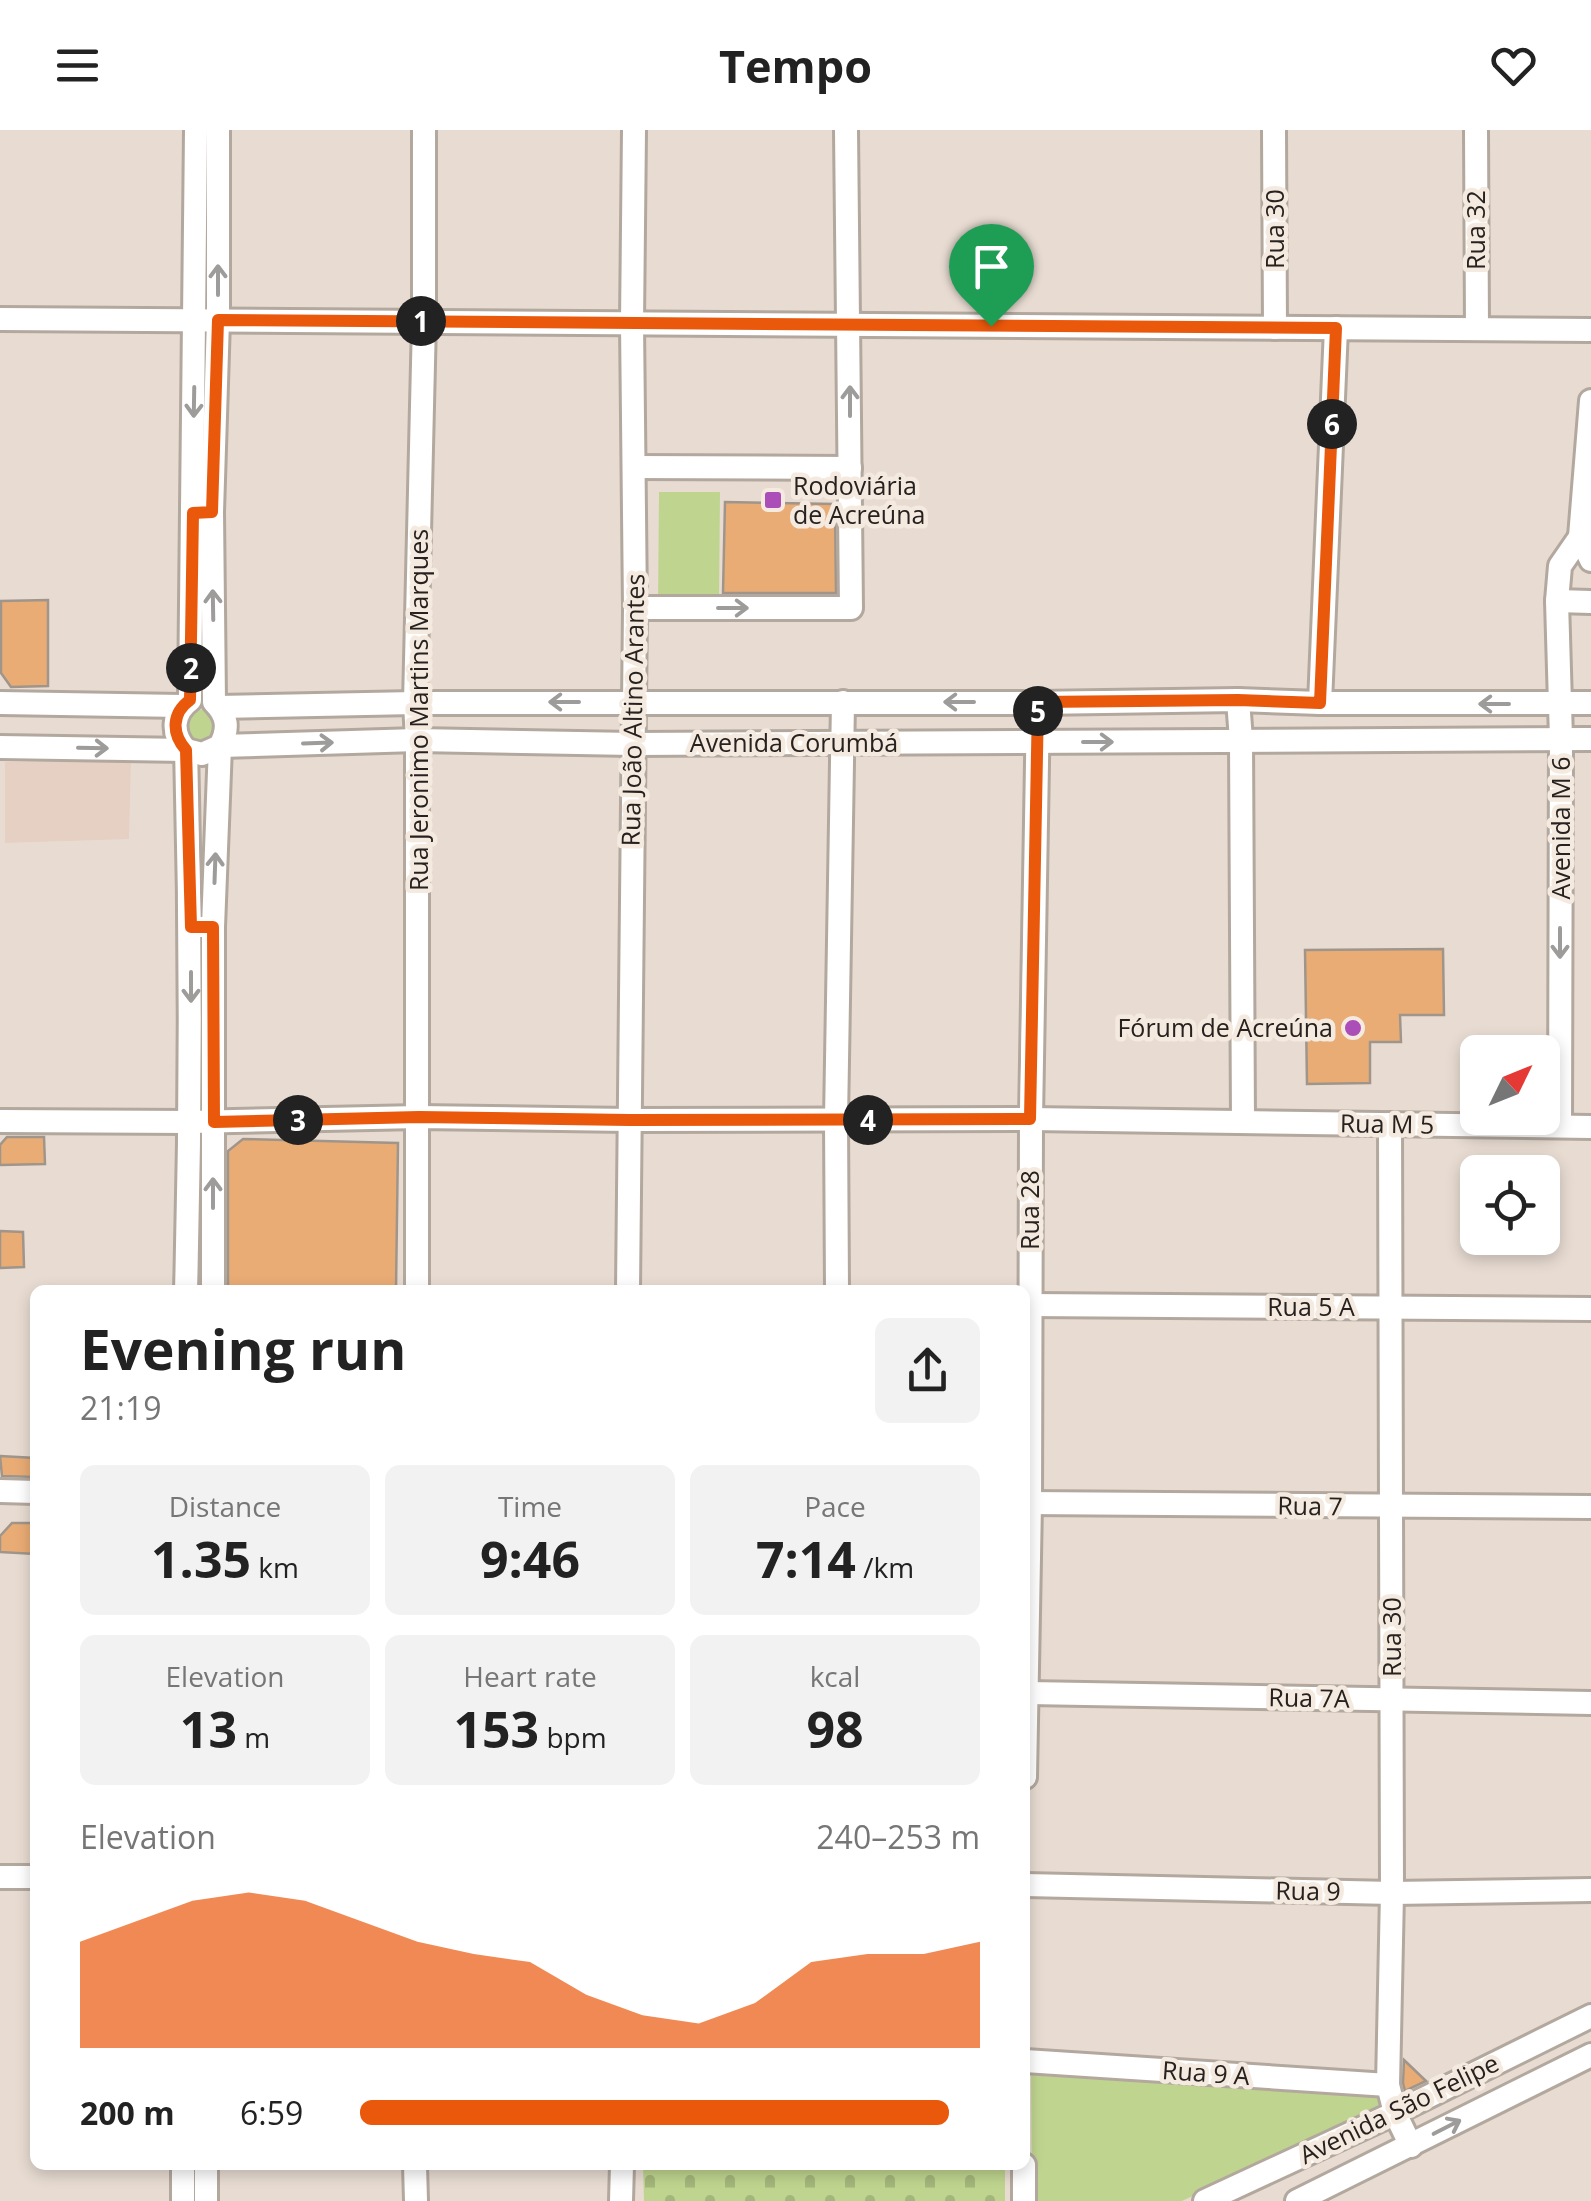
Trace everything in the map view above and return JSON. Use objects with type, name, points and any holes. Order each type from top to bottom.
[{"type":"street","name":"Rua Jeronimo Martins Marques","points":[[417,1285],[415,703],[424,322],[424,130]]},
{"type":"street","name":"Rua João Altino Arantes","points":[[628,1285],[635,608],[634,130]]},
{"type":"street","points":[[635,608],[851,608],[846,130]]},
{"type":"street","name":"Rua 30","points":[[1274,130],[1275,328]]},
{"type":"street","name":"Rua 32","points":[[1476,130],[1477,330]]},
{"type":"street","points":[[207,133],[203,512],[186,703],[177,714],[175,732],[186,750],[202,927],[202,1122],[213,1285]]},
{"type":"street","points":[[0,319],[1591,330]]},
{"type":"street","points":[[1320,703],[1336,328]]},
{"type":"street","name":"Avenida M 6","points":[[1560,1126],[1561,740],[1557,601],[1560,566],[1580,537],[1591,402]]},
{"type":"street","points":[[634,466],[850,468]]},
{"type":"street","points":[[202,927],[220,746],[227,726],[217,704],[203,512]]},
{"type":"street","points":[[1580,537],[1591,560]]},
{"type":"street","points":[[1560,566],[1591,569]]},
{"type":"street","points":[[1557,601],[1591,602]]},
{"type":"street","name":"Avenida Corumbá","points":[[0,703],[186,703],[204,698],[217,704],[1238,700],[1591,704]]},
{"type":"street","points":[[1238,700],[1243,1122]]},
{"type":"street","points":[[837,1285],[843,702]]},
{"type":"street","name":"Rua 28","points":[[1030,1305],[1038,702]]},
{"type":"street","name":"Avenida Corumbá","points":[[0,747],[186,750],[202,754],[220,746],[417,740],[632,744],[1591,739]]},
{"type":"street","name":"Rua M 5","points":[[0,1121],[419,1117],[1460,1125]]},
{"type":"street","points":[[186,1285],[202,1122]]},
{"type":"street","name":"Rua 30","points":[[1390,1124],[1392,1892],[1388,2085],[1410,2146]]},
{"type":"street","name":"Rua M 5","points":[[1560,1126],[1591,1126]]},
{"type":"street","name":"Rua 5 A","points":[[1030,1305],[1591,1310]]},
{"type":"street","points":[[0,1491],[30,1492]]},
{"type":"street","name":"Rua 7","points":[[1030,1503],[1591,1508]]},
{"type":"street","name":"Rua 7A","points":[[1030,1693],[1591,1703]]},
{"type":"street","points":[[0,1877],[30,1877]]},
{"type":"street","name":"Rua 9","points":[[1030,1884],[1392,1892],[1591,1890]]},
{"type":"street","name":"Avenida São Felipe","points":[[1205,2201],[1591,2016]]},
{"type":"street","name":"Avenida São Felipe","points":[[1297,2201],[1591,2054]]},
{"type":"street","name":"Rua 9 A","points":[[1030,2060],[1388,2085]]},
{"type":"street","points":[[182,2201],[183,2170]]},
{"type":"street","points":[[206,2170],[206,2201]]},
{"type":"street","points":[[415,2170],[416,2201]]},
{"type":"street","points":[[621,2201],[622,2170]]},
{"type":"street","points":[[1024,2170],[1024,2201]]},
{"type":"shaded area","points":[[131,761],[129,839],[5,843],[5,762]]},
{"type":"green space","points":[[659,492],[720,492],[719,606],[658,606]]},
{"type":"green space","points":[[205,709],[218,725],[209,743],[196,744],[188,722],[193,713]]},
{"type":"green space","points":[[1031,2068],[1379,2090],[1383,2108],[1182,2201],[1032,2201]]},
{"type":"green space","points":[[643,2170],[1005,2170],[1005,2201],[644,2201]]},
{"type":"building","points":[[725,502],[835,504],[836,593],[723,593]]},
{"type":"building","points":[[48,600],[48,686],[11,687],[1,673],[1,601]]},
{"type":"building","name":"Fórum de Acreúna","points":[[1443,949],[1444,1015],[1400,1015],[1401,1042],[1370,1042],[1370,1083],[1307,1084],[1305,950]]},
{"type":"building","points":[[7,1137],[44,1137],[45,1164],[0,1165],[0,1145]]},
{"type":"building","points":[[243,1139],[398,1143],[396,1285],[228,1285],[228,1151]]},
{"type":"building","points":[[0,1231],[23,1232],[24,1267],[0,1268]]},
{"type":"building","points":[[0,1456],[30,1458],[30,1477],[2,1476]]},
{"type":"building","points":[[12,1523],[30,1523],[30,1554],[0,1552],[0,1536]]},
{"type":"building","points":[[1404,2060],[1426,2081],[1405,2091],[1403,2083]]},
{"type":"place","name":"Rodoviária de Acreúna","points":[[773,500]]},
{"type":"place","name":"Fórum de Acreúna","points":[[1353,1028]]},
{"type":"route","points":[[218,320],[991,326],[1336,328],[1320,703],[1038,702],[1030,1119],[419,1117],[214,1122],[213,927],[191,927],[186,750],[175,732],[177,714],[190,700],[193,513],[212,512],[218,320]]}]
